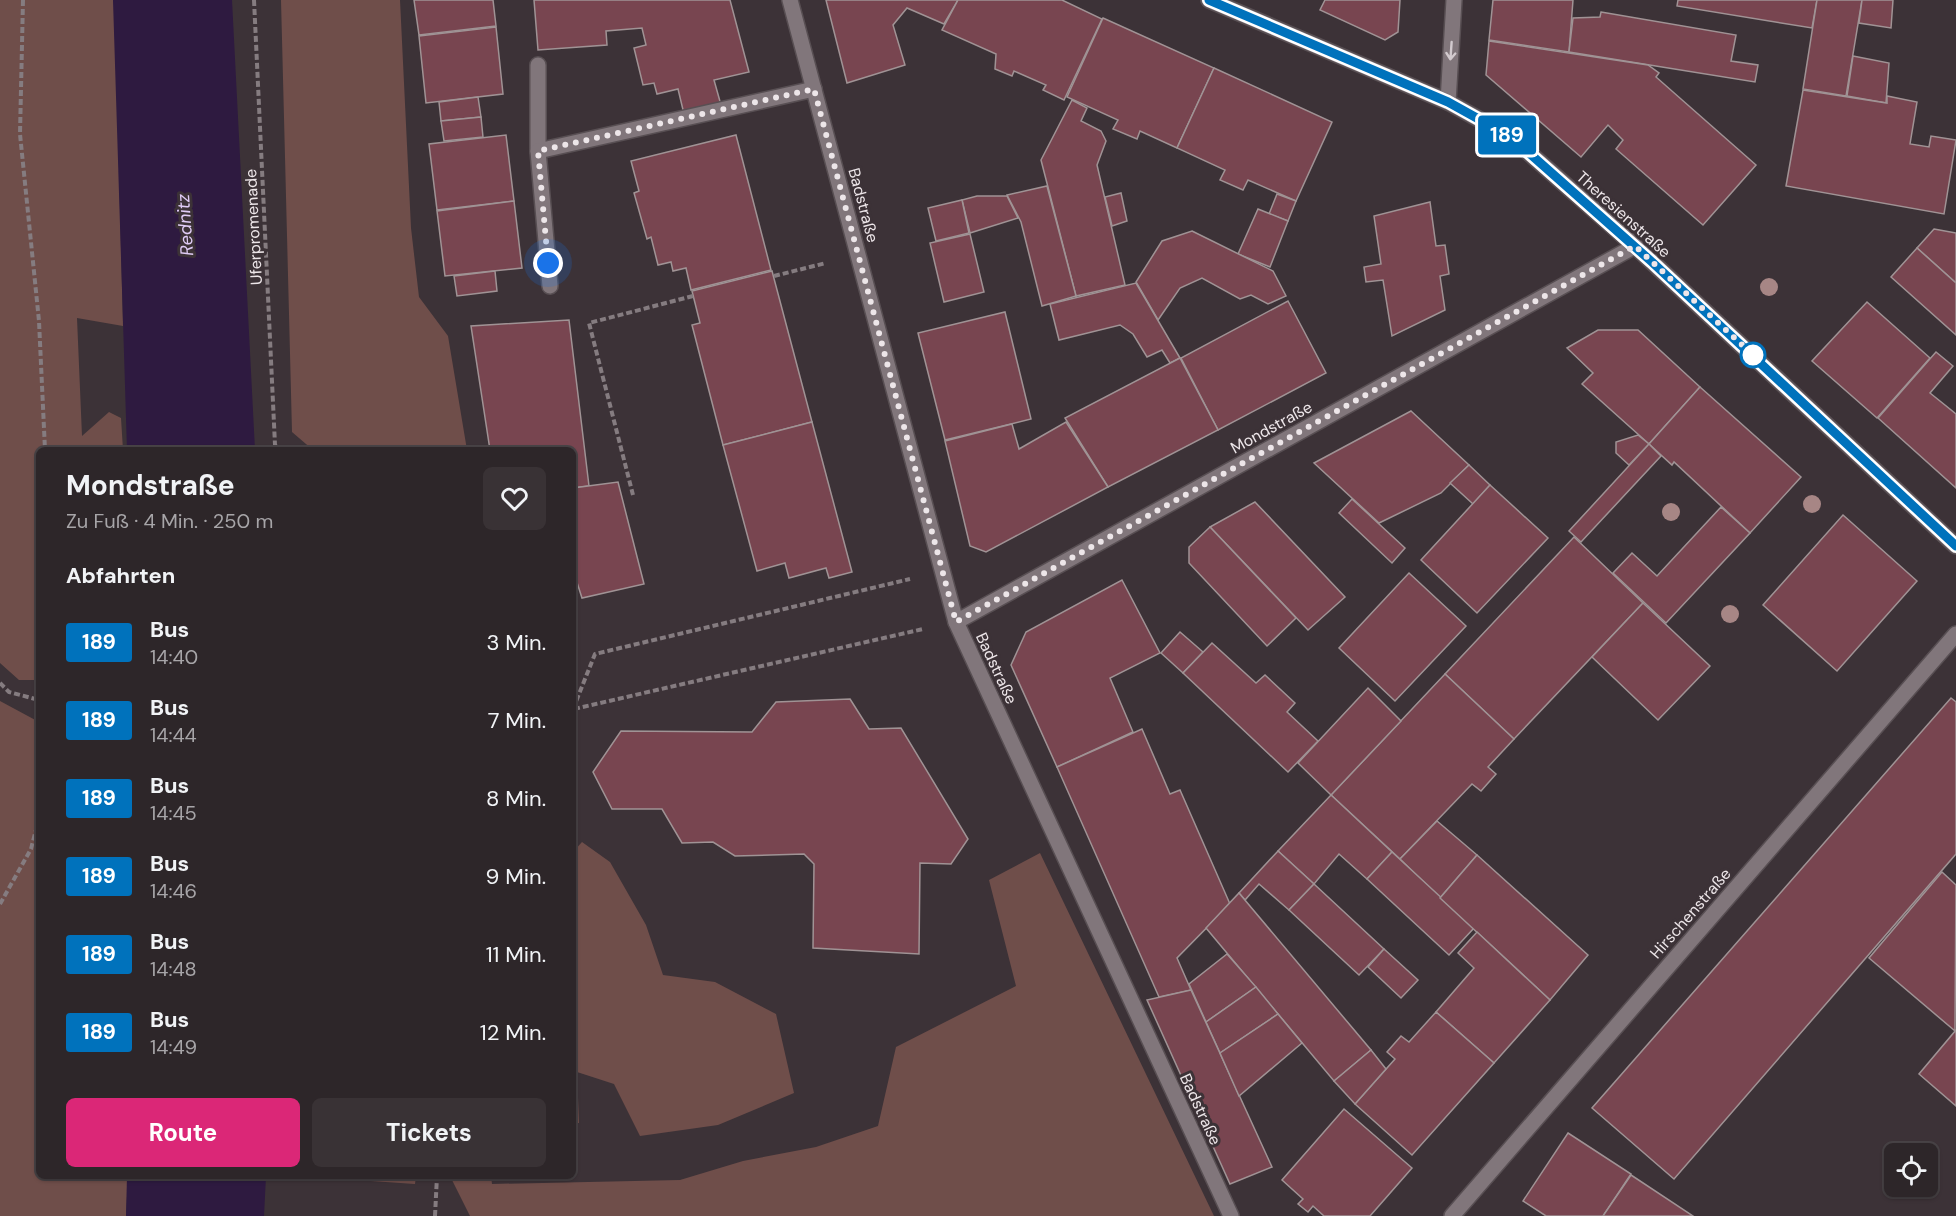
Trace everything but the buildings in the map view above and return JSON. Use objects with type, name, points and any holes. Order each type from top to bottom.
[{"type":"street","name":"Badstraße","points":[[790,0],[956,622],[1230,1216]]},
{"type":"street","name":"Theresienstraße","points":[[1209,0],[1448,102],[1511,137],[1635,246],[1956,546]]},
{"type":"street","points":[[1448,102],[1454,0]]},
{"type":"street","points":[[538,65],[538,151],[550,286]]},
{"type":"street","points":[[538,151],[814,89]]},
{"type":"street","name":"Mondstraße","points":[[956,622],[1635,246]]},
{"type":"street","name":"Hirschenstraße","points":[[1452,1216],[1956,634]]},
{"type":"path","points":[[23,0],[20,134],[39,321],[45,447]]},
{"type":"path","name":"Uferpromenade","points":[[254,0],[275,445],[277,447]]},
{"type":"path","points":[[774,276],[858,255]]},
{"type":"path","points":[[633,495],[589,323],[693,296]]},
{"type":"path","points":[[576,702],[595,654],[943,571]]},
{"type":"path","points":[[576,708],[956,622]]},
{"type":"path","points":[[0,683],[9,692],[36,699]]},
{"type":"path","points":[[0,904],[31,849],[36,830]]},
{"type":"path","points":[[435,1216],[437,1179]]},
{"type":"shaded area","points":[[0,0],[114,0],[123,326],[77,318],[82,436],[109,412],[121,418],[123,447],[36,447],[36,680],[19,680],[0,663]]},
{"type":"shaded area","points":[[281,0],[400,0],[411,228],[419,297],[448,336],[466,447],[310,447],[292,432]]},
{"type":"shaded area","points":[[0,701],[36,720],[36,1179],[128,1179],[126,1216],[0,1216]]},
{"type":"shaded area","points":[[582,842],[610,862],[646,925],[663,975],[715,982],[776,1014],[794,1093],[718,1125],[640,1136],[614,1084],[577,1072],[579,1123],[576,1123],[576,849]]},
{"type":"shaded area","points":[[1040,853],[1214,1216],[470,1216],[452,1179],[491,1179],[492,1184],[680,1180],[743,1161],[816,1147],[878,1126],[896,1047],[1016,986],[989,880]]},
{"type":"shaded area","points":[[341,1179],[416,1179],[415,1184]]},
{"type":"water","name":"Rednitz","points":[[113,0],[232,0],[255,447],[127,447]]},
{"type":"water","points":[[127,1179],[266,1179],[264,1216],[126,1216]]},
{"type":"bus line","name":"189","points":[[1209,0],[1448,102],[1511,137],[1652,262],[1956,546]]},
{"type":"route","points":[[548,263],[538,151],[814,89],[956,622],[1635,246],[1754,357],[1753,355]]}]
